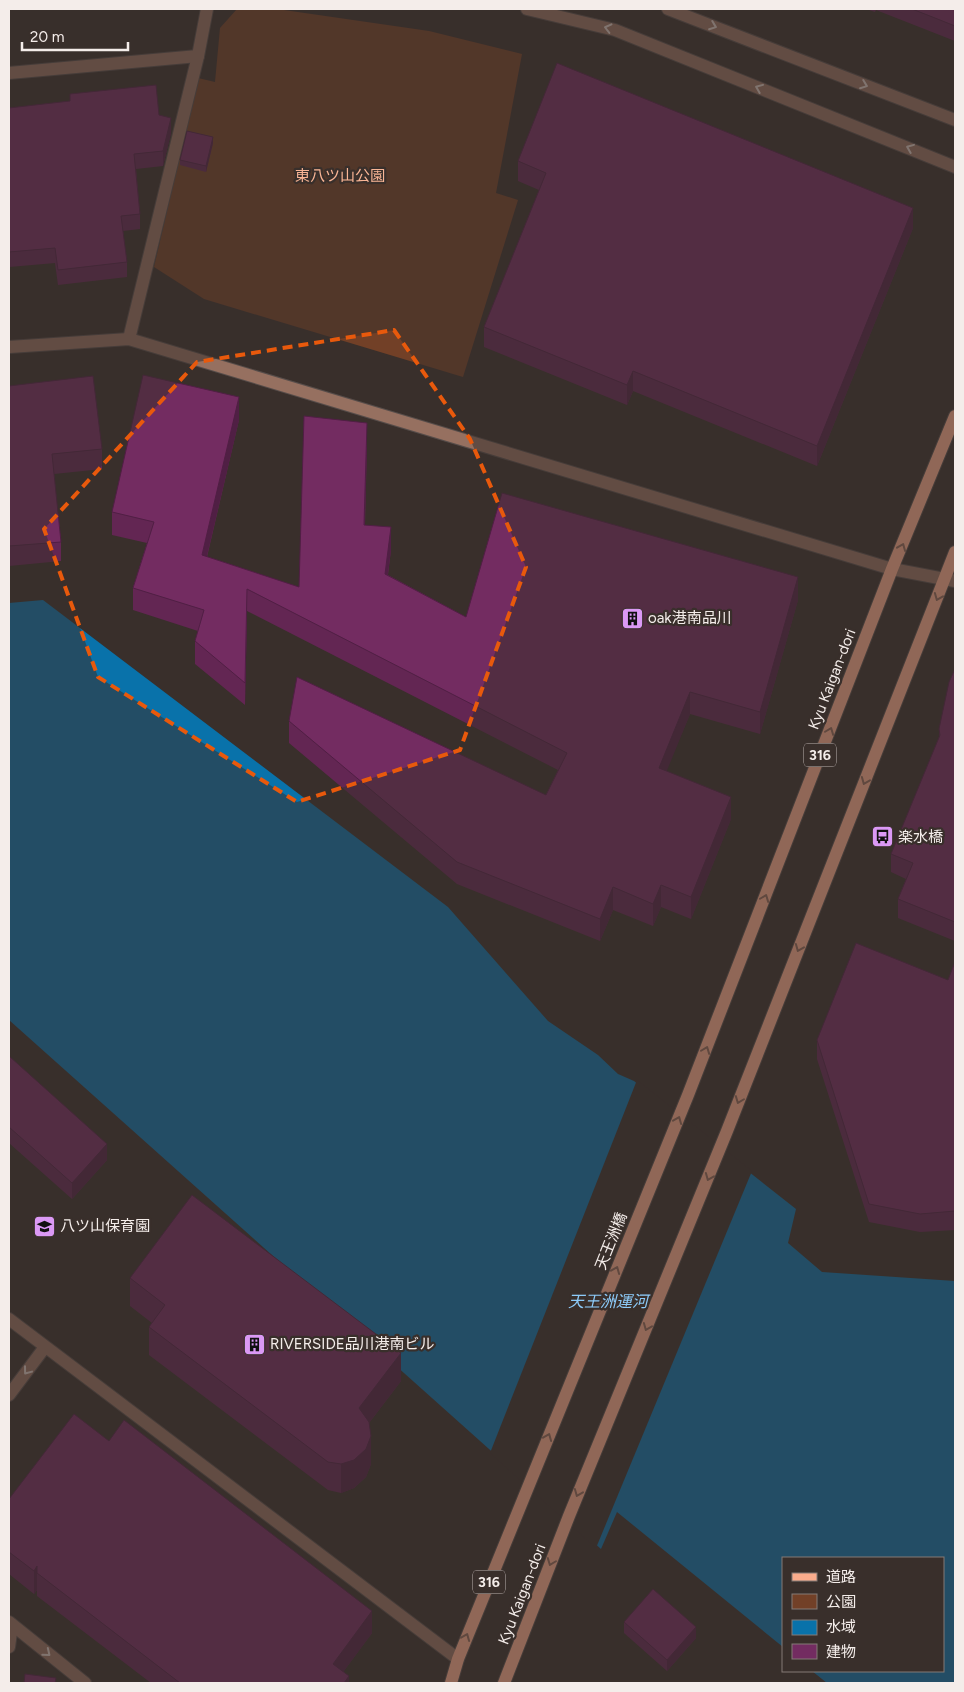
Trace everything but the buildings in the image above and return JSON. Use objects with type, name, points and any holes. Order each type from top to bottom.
[{"type":"main road","name":"Kyu Kaigan-dori","points":[[688,1095],[892,569],[955,416]]},
{"type":"main road","points":[[950,580],[955,552]]},
{"type":"main road","name":"Kyu Kaigan-dori","points":[[504,1683],[569,1516],[727,1132],[950,580]]},
{"type":"main road","name":"天王洲橋","points":[[458,1659],[688,1095]]},
{"type":"main road","name":"316","points":[[450,1683],[458,1659]]},
{"type":"street","points":[[130,339],[198,56],[207,9]]},
{"type":"street","points":[[526,9],[616,30],[955,167]]},
{"type":"street","points":[[668,9],[955,120]]},
{"type":"street","points":[[9,73],[198,56]]},
{"type":"street","points":[[9,347],[130,339],[892,569],[950,580]]},
{"type":"street","points":[[9,1319],[458,1659]]},
{"type":"street","points":[[9,1395],[45,1346]]},
{"type":"street","points":[[9,1647],[10,1624]]},
{"type":"street","points":[[10,1624],[85,1683]]},
{"type":"highlighted area","points":[[394,330],[470,439],[526,567],[460,750],[297,802],[98,677],[44,529],[197,362]]},
{"type":"green space","name":"東八ツ山公園","points":[[237,9],[277,9],[429,31],[522,54],[496,193],[518,200],[463,377],[204,299],[154,267],[198,78],[215,82],[220,28]]},
{"type":"water","name":"天王洲運河","points":[[43,600],[448,907],[548,1021],[598,1055],[618,1074],[634,1081],[796,1209],[788,1243],[822,1272],[955,1281],[955,1683],[827,1683],[813,1672],[944,1672],[944,1557],[782,1557],[782,1646],[617,1512],[601,1549],[9,1020],[9,603]]},
{"type":"pier","points":[[637,1080],[752,1171],[596,1548],[490,1453]]},
{"type":"place","name":"oak港南品川","points":[[632,618]]},
{"type":"place","name":"楽水橋","points":[[882,837]]},
{"type":"place","name":"八ツ山保育園","points":[[44,1226]]},
{"type":"place","name":"RIVERSIDE品川港南ビル","points":[[254,1344]]}]
